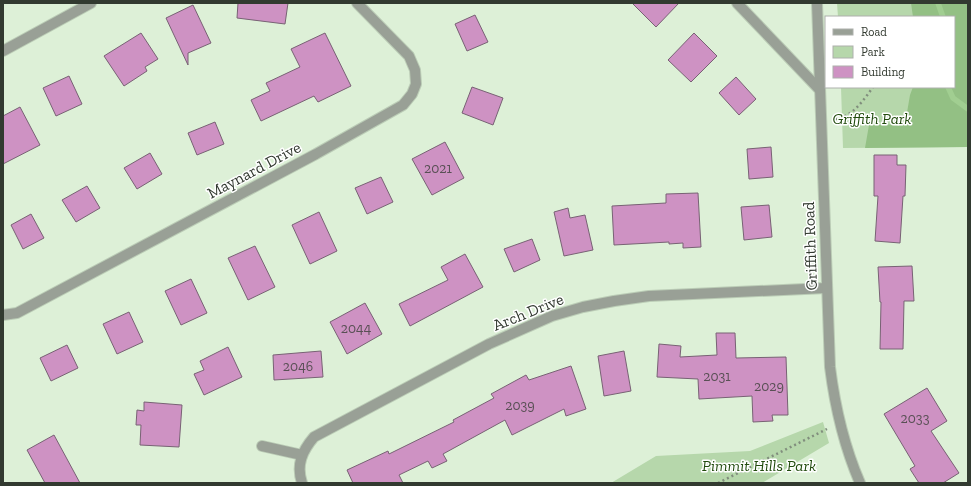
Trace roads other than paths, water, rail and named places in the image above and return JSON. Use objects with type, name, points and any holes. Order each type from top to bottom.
[{"type":"street","points":[[3,51],[91,3]]},
{"type":"street","name":"Maynard Drive","points":[[3,315],[17,313],[316,154],[403,105],[412,94],[416,84],[415,70],[409,56],[357,3]]},
{"type":"street","points":[[736,3],[819,89]]},
{"type":"street","name":"Griffith Road","points":[[817,3],[830,367],[840,423],[853,466],[860,483]]},
{"type":"street","name":"Arch Drive","points":[[302,483],[299,470],[302,455],[307,445],[314,437],[489,344],[552,316],[583,307],[649,296],[826,288]]},
{"type":"street","points":[[262,446],[302,455]]},
{"type":"waterway","points":[[938,3],[943,16]]},
{"type":"waterway","points":[[948,88],[953,98],[968,109]]},
{"type":"park label","name":"Griffith Park","points":[[872,118]]},
{"type":"park label","name":"Pimmit Hills Park","points":[[759,465]]}]
